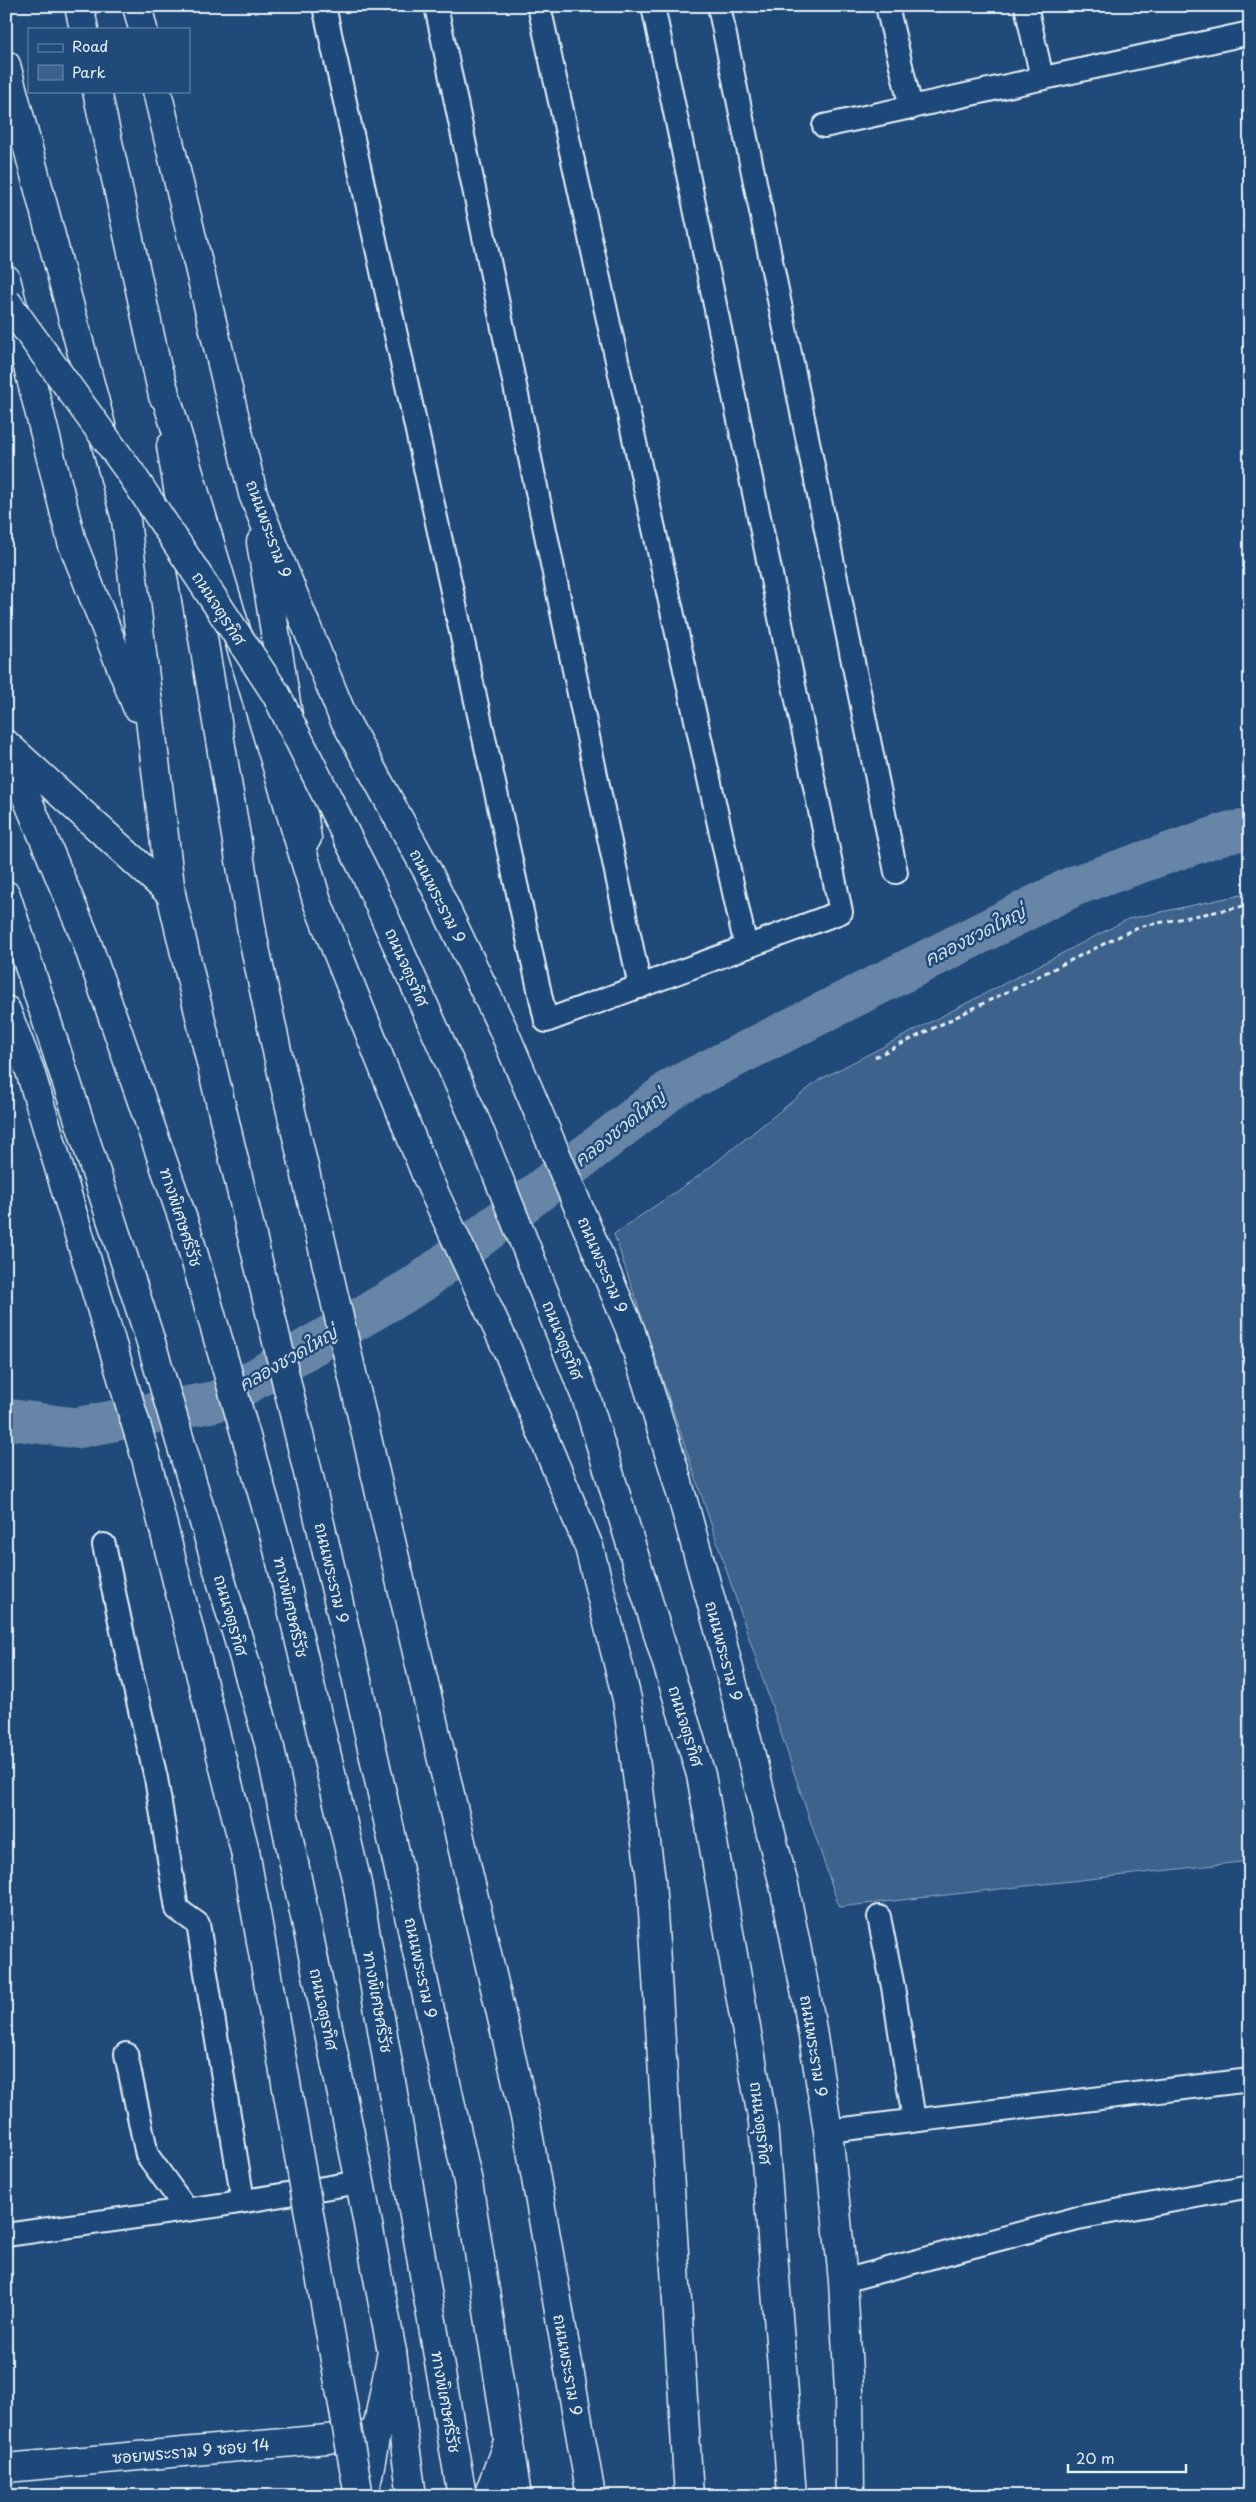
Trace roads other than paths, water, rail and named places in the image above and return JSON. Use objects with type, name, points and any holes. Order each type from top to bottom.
[{"type":"main road","points":[[79,6],[84,28]]},
{"type":"main road","points":[[137,6],[142,28]]},
{"type":"main road","name":"ถนนพระราม 9","points":[[8,74],[126,520],[151,741],[171,894],[354,1667],[468,2182],[517,2496]]},
{"type":"main road","name":"ถนนพระราม 9","points":[[97,92],[159,373],[253,938],[277,1051],[526,2121],[590,2496]]},
{"type":"main road","name":"ถนนพระราม 9","points":[[157,92],[253,494],[343,717],[428,872],[503,1029],[630,1330],[676,1472],[718,1626],[784,1885],[808,2005],[828,2130],[843,2281],[849,2390],[850,2496]]},
{"type":"main road","name":"ถนนพระราม 9","points":[[6,279],[72,542],[151,741]]},
{"type":"main road","name":"ถนนจตุรทิศ","points":[[6,301],[130,472],[276,694],[365,873],[476,1122],[587,1400],[701,1775],[763,2123],[792,2496]]},
{"type":"main road","points":[[159,373],[318,904],[426,1177],[507,1349],[588,1547],[627,1699],[652,1880],[689,2496]]},
{"type":"main road","points":[[253,494],[318,904]]},
{"type":"main road","points":[[6,744],[171,894]]},
{"type":"main road","name":"ทางพิเศษศรีรัช","points":[[6,748],[85,937],[184,1222],[276,1541],[357,1883],[462,2496]]},
{"type":"main road","name":"ถนนจตุรทิศ","points":[[6,895],[150,1339],[269,1743],[360,2182],[392,2352],[412,2496]]},
{"type":"main road","points":[[6,1010],[30,1071],[146,1458],[246,1851],[359,2496]]},
{"type":"main road","points":[[364,2496],[392,2352]]},
{"type":"main road","name":"ซอยพระราม 9 ซอย 14","points":[[6,2468],[376,2435]]},
{"type":"main road","points":[[488,2496],[509,2439]]},
{"type":"lane","points":[[324,6],[546,1021],[841,912],[653,6]]},
{"type":"lane","points":[[436,6],[640,987]]},
{"type":"lane","points":[[539,6],[746,947]]},
{"type":"lane","points":[[719,6],[896,872]]},
{"type":"lane","points":[[887,6],[911,108]]},
{"type":"lane","points":[[1026,6],[1042,78]]},
{"type":"lane","points":[[824,126],[1250,33]]},
{"type":"lane","points":[[104,1545],[156,1778],[177,1909],[198,1924],[243,2201]]},
{"type":"lane","points":[[879,1917],[893,1987],[914,2120]]},
{"type":"lane","points":[[126,2054],[146,2155],[186,2210]]},
{"type":"lane","points":[[828,2130],[1250,2080]]},
{"type":"lane","points":[[6,2235],[186,2210],[360,2182]]},
{"type":"lane","points":[[843,2281],[1078,2218],[1250,2186]]},
{"type":"waterway","name":"คลองชวดใหญ่","points":[[6,1419],[76,1428],[217,1401],[420,1283],[673,1088],[1074,886],[1229,832],[1250,830]]}]
